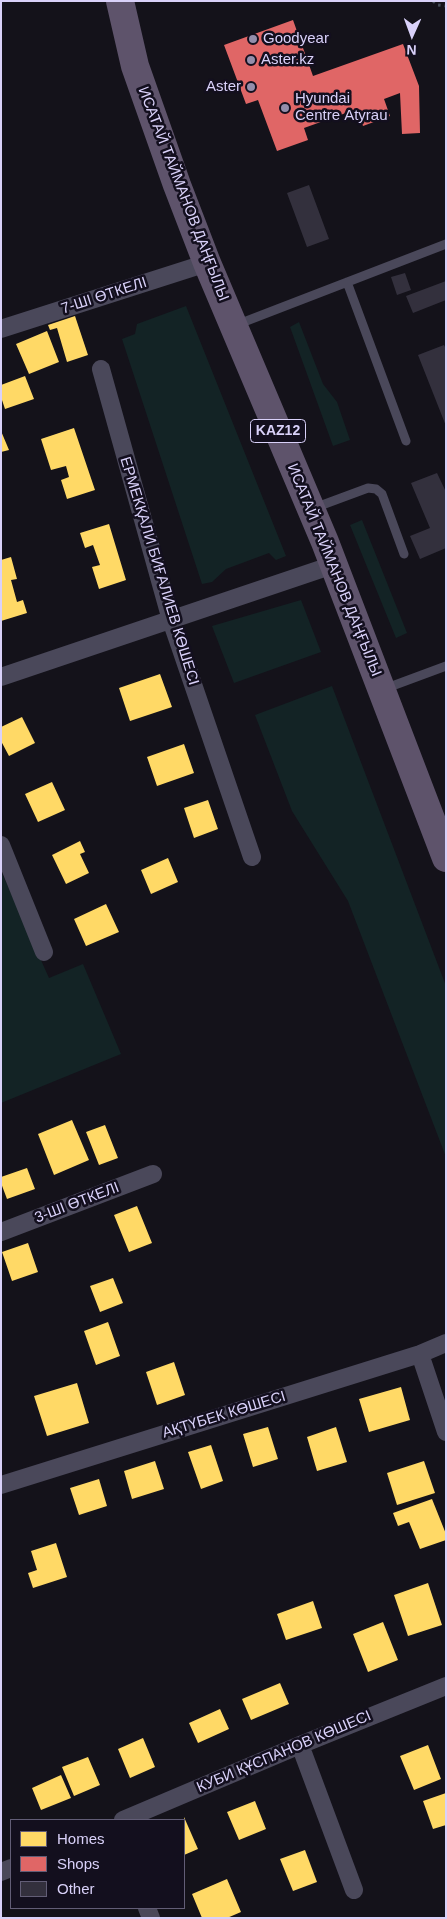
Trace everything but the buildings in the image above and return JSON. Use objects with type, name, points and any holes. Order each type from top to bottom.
[{"type":"main road","name":"ИСАТАЙ ТАЙМАНОВ ДАҢҒЫЛЫ","points":[[120,1],[135,66],[177,185],[207,263],[311,509],[446,858]]},
{"type":"street","name":"7-ШI ӨТКЕЛI","points":[[1,329],[207,263]]},
{"type":"street","name":"ЕРМЕКҚАЛИ БИҒАЛИЕВ КӨШЕСІ","points":[[101,370],[171,620],[252,857]]},
{"type":"street","points":[[1,677],[333,565]]},
{"type":"street","points":[[1,845],[44,952]]},
{"type":"street","name":"3-ШI ӨТКЕЛI","points":[[1,1232],[153,1174]]},
{"type":"street","name":"АҚТҮБЕК КӨШЕСI","points":[[1,1485],[420,1354],[446,1343]]},
{"type":"street","points":[[420,1354],[446,1432]]},
{"type":"street","name":"КУБИ ҚҰСПАНОВ КӨШЕСI","points":[[125,1819],[446,1686]]},
{"type":"street","points":[[300,1745],[354,1890]]},
{"type":"lane","points":[[234,326],[446,244]]},
{"type":"lane","points":[[346,282],[406,441]]},
{"type":"lane","points":[[311,509],[368,488],[376,489],[382,494],[404,554]]},
{"type":"lane","points":[[381,690],[446,666]]},
{"type":"path","points":[[433,1],[438,6],[446,6]]},
{"type":"shaded area","points":[[186,306],[286,556],[276,560],[269,553],[226,569],[212,582],[202,584],[122,339],[135,334],[137,324]]},
{"type":"shaded area","points":[[299,322],[323,384],[337,402],[350,440],[333,446],[290,327]]},
{"type":"shaded area","points":[[362,520],[407,633],[396,638],[350,525]]},
{"type":"shaded area","points":[[301,600],[321,652],[234,683],[212,626]]},
{"type":"shaded area","points":[[332,686],[446,986],[446,1157],[348,901],[292,811],[255,715]]},
{"type":"shaded area","points":[[1,871],[49,978],[83,964],[121,1054],[1,1103]]},
{"type":"place","name":"Goodyear","points":[[253,39]]},
{"type":"place","name":"Aster.kz","points":[[251,60]]},
{"type":"place","name":"Aster","points":[[251,87]]},
{"type":"place","name":"Hyundai Centre Atyrau","points":[[285,108]]}]
